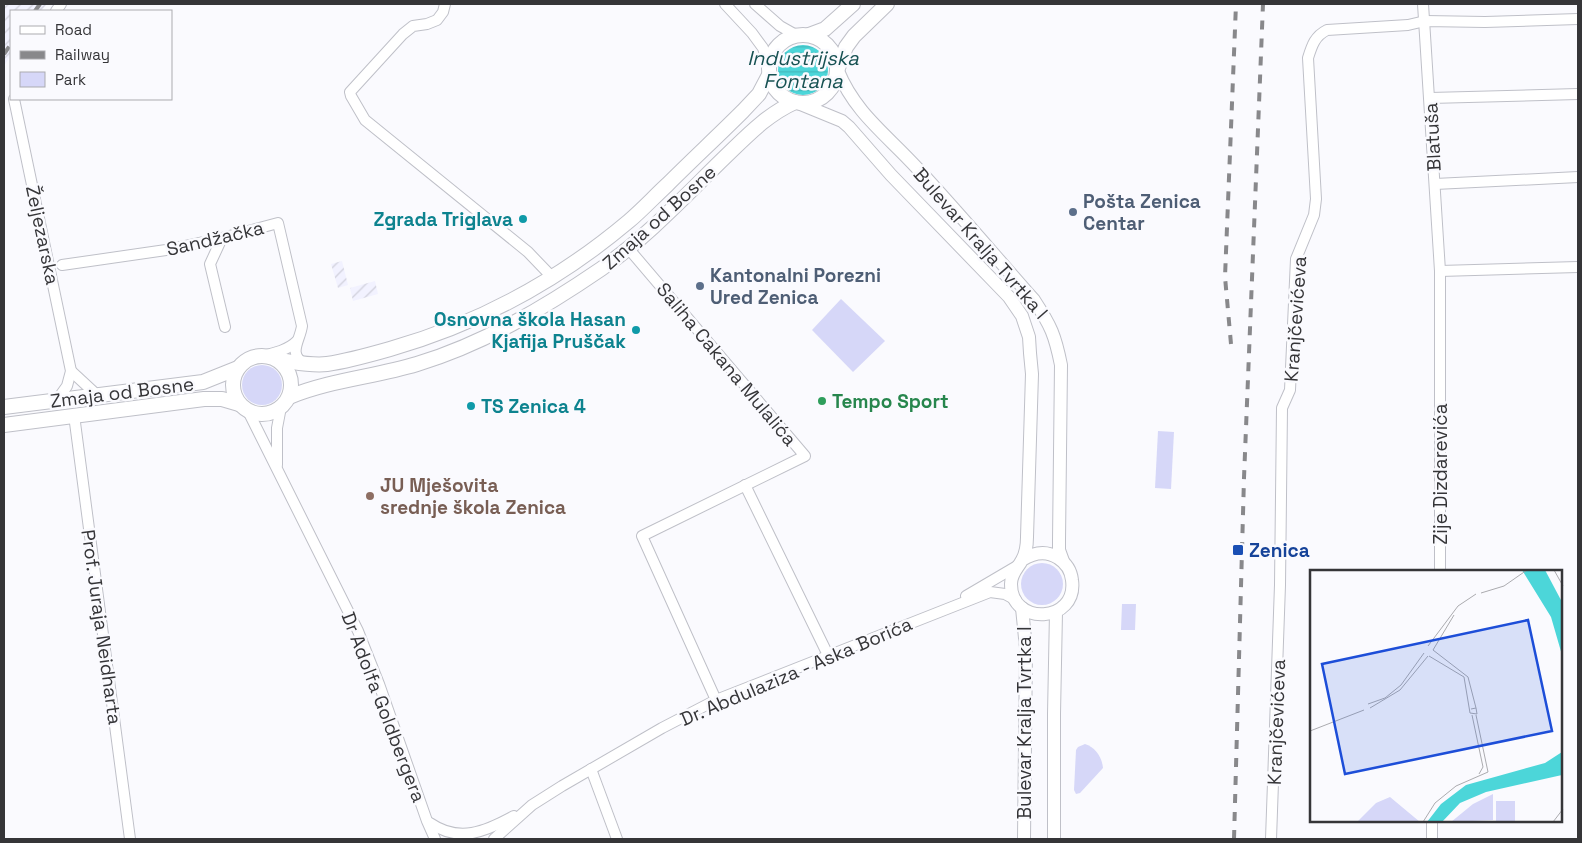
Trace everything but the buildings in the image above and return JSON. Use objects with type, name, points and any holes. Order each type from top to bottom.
[{"type":"main road","name":"Zmaja od Bosne","points":[[4,407],[203,382],[238,368],[251,358],[262,356],[305,364],[328,364],[368,356],[450,330],[489,312],[552,277],[589,252],[630,220],[759,94],[769,71],[771,56],[777,46],[785,39],[825,29],[853,4]]},
{"type":"main road","name":"Zmaja od Bosne","points":[[4,425],[204,399],[222,399],[257,414],[266,414],[274,412],[285,402],[326,385],[372,376],[417,364],[498,331],[533,313],[603,268],[628,248],[757,126],[781,108],[797,103],[810,103],[821,99],[830,92],[836,82],[838,69],[846,47],[854,36],[887,4]]},
{"type":"main road","points":[[802,35],[818,38],[826,43],[837,59],[838,69]]},
{"type":"main road","points":[[769,71],[772,85],[778,93],[786,99],[797,103]]},
{"type":"main road","points":[[278,360],[289,373],[291,381],[285,402]]},
{"type":"main road","points":[[238,368],[234,375],[233,390],[244,407]]},
{"type":"street","points":[[445,4],[443,12],[436,20],[427,24],[413,26],[403,34],[350,92],[351,96],[366,120],[528,252],[552,277]]},
{"type":"street","points":[[725,4],[763,48],[769,71]]},
{"type":"street","points":[[755,4],[780,26],[802,35]]},
{"type":"street","name":"Blatuša","points":[[1423,4],[1440,271],[1441,376]]},
{"type":"street","name":"Kranjčevićeva","points":[[1271,839],[1280,585],[1282,408],[1290,390],[1296,259],[1314,215],[1316,199],[1308,58],[1313,42],[1320,34],[1327,30],[1408,25],[1425,20],[1485,22],[1578,19]]},
{"type":"street","name":"Bulevar Kralja Tvrtka I","points":[[838,69],[845,88],[856,106],[917,168],[1034,300],[1050,323],[1056,338],[1061,365],[1059,550],[1072,576],[1073,584],[1068,600],[1056,612],[1037,614],[1019,604]]},
{"type":"street","points":[[1430,98],[1578,94]]},
{"type":"street","name":"Željezarska","points":[[14,100],[71,371]]},
{"type":"street","name":"Bulevar Kralja Tvrtka I","points":[[797,103],[842,121],[849,127],[891,175],[1009,298],[1022,316],[1029,337],[1032,374],[1028,537],[1020,563],[1012,575],[1011,584],[1019,604],[1026,648],[1024,839]]},
{"type":"street","points":[[1435,184],[1578,177]]},
{"type":"street","name":"Sandžačka","points":[[62,265],[166,250],[278,223],[302,326],[296,356],[298,360],[305,364]]},
{"type":"street","points":[[222,238],[210,264],[225,327]]},
{"type":"street","name":"Saliha Cakana Mulalića","points":[[628,248],[805,456],[642,536],[716,700]]},
{"type":"street","points":[[1440,271],[1578,266]]},
{"type":"street","points":[[262,356],[278,352],[294,345],[298,341]]},
{"type":"street","points":[[57,400],[67,386],[71,371],[98,396]]},
{"type":"street","name":"Zije Dizdarevića","points":[[1440,570],[1441,376]]},
{"type":"street","name":"Dr Adolfa Goldbergera","points":[[277,469],[278,428],[285,402]]},
{"type":"street","name":"Dr Adolfa Goldbergera","points":[[244,407],[358,631],[435,839]]},
{"type":"street","name":"Prof. Juraja Neidharta","points":[[74,416],[130,839]]},
{"type":"street","points":[[745,485],[828,656]]},
{"type":"street","points":[[1020,563],[1030,556],[1047,554],[1056,556],[1063,561]]},
{"type":"street","name":"Dr. Abdulaziza - Aska Borića","points":[[950,606],[982,585],[1007,573],[1020,563]]},
{"type":"street","name":"Dr. Abdulaziza - Aska Borića","points":[[494,839],[532,805],[662,728],[716,700],[950,606],[990,592],[1005,594],[1019,604]]},
{"type":"street","name":"Bulevar Kralja Tvrtka I","points":[[1054,839],[1056,612]]},
{"type":"street","points":[[592,769],[617,839]]},
{"type":"street","points":[[427,821],[438,831],[454,838],[463,838],[493,827],[532,805]]},
{"type":"street","points":[[1432,823],[1432,839]]},
{"type":"shaded area","points":[[4,4],[47,4],[42,10],[10,10],[10,57],[4,66]]},
{"type":"shaded area","points":[[342,261],[348,285],[338,288],[331,264]]},
{"type":"shaded area","points":[[375,281],[378,294],[353,301],[350,288]]},
{"type":"green space","name":"Tempo Sport","points":[[841,299],[885,341],[853,372],[812,330]]},
{"type":"green space","points":[[266,365],[273,368],[279,374],[282,385],[281,393],[273,402],[266,405],[258,405],[251,402],[243,393],[242,381],[245,374],[254,366]]},
{"type":"green space","points":[[1158,431],[1174,432],[1171,489],[1155,488]]},
{"type":"green space","points":[[1046,563],[1054,566],[1060,572],[1063,584],[1060,596],[1054,602],[1038,605],[1030,602],[1024,596],[1021,580],[1024,572],[1030,566]]},
{"type":"green space","points":[[1122,604],[1136,604],[1135,630],[1121,630]]},
{"type":"green space","points":[[1085,744],[1092,747],[1097,753],[1103,768],[1080,793],[1076,794],[1074,790],[1076,750]]},
{"type":"water","name":"Industrijska Fontana","points":[[798,45],[808,45],[821,52],[828,65],[828,75],[821,88],[808,95],[798,95],[789,91],[782,84],[778,75],[778,65],[782,56],[789,49]]},
{"type":"railway","points":[[36,10],[40,4]]},
{"type":"railway","points":[[1231,344],[1225,277],[1236,4]]},
{"type":"railway","points":[[1234,839],[1244,478],[1263,4]]},
{"type":"railway","points":[[4,54],[10,45]]},
{"type":"place","name":"Pošta Zenica Centar","points":[[1073,212]]},
{"type":"place","name":"Zgrada Triglava","points":[[523,219]]},
{"type":"place","name":"Kantonalni Porezni Ured Zenica","points":[[700,286]]},
{"type":"place","name":"Osnovna škola Hasan Kjafija Pruščak","points":[[636,330]]},
{"type":"place","name":"Tempo Sport","points":[[822,401]]},
{"type":"place","name":"TS Zenica 4","points":[[471,406]]},
{"type":"place","name":"JU Mješovita srednje škola Zenica","points":[[370,496]]},
{"type":"place","name":"Zenica","points":[[1238,550]]}]
